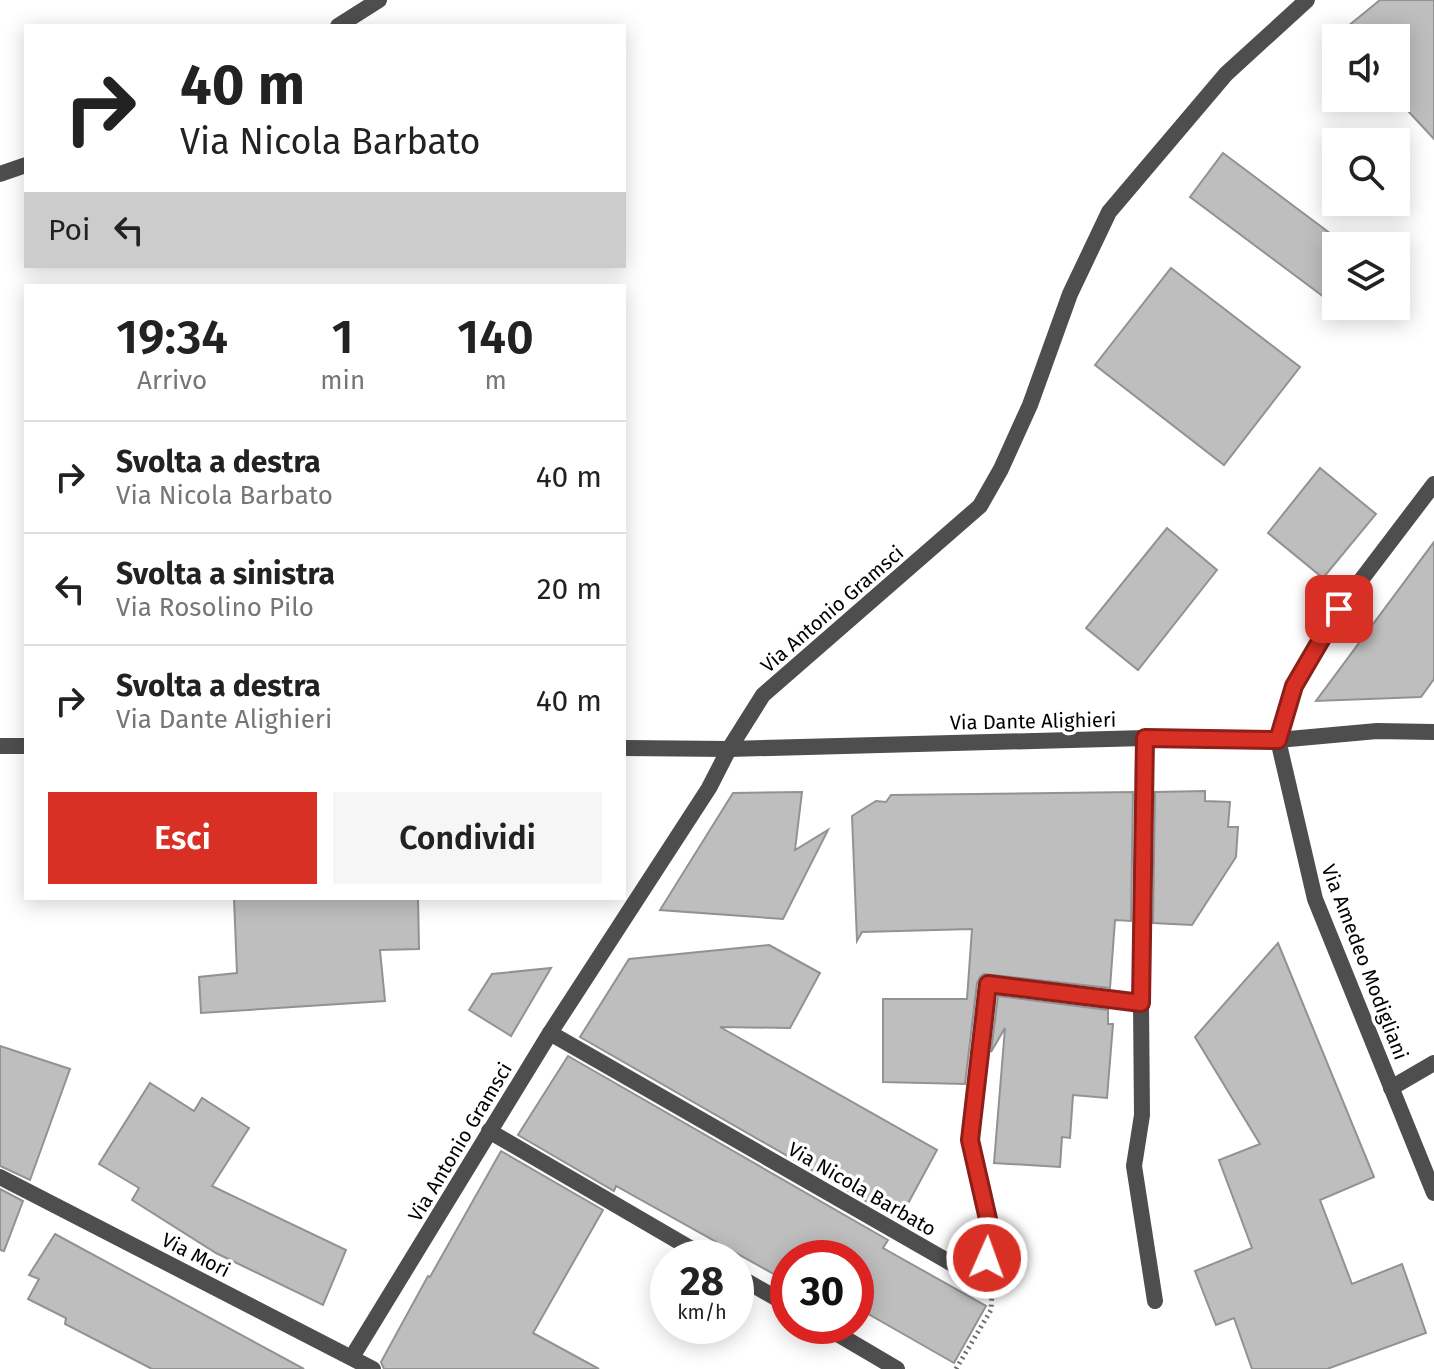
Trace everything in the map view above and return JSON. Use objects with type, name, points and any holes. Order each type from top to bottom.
[{"type":"street","points":[[341,24],[379,0]]},
{"type":"street","name":"Via Antonio Gramsci","points":[[352,1357],[550,1033],[709,788],[763,695],[980,506],[1001,469],[1030,405],[1070,294],[1109,212],[1226,74],[1307,0]]},
{"type":"street","points":[[0,174],[24,166]]},
{"type":"street","points":[[1278,740],[1294,686],[1339,609],[1434,484]]},
{"type":"street","name":"Via Dante Alighieri","points":[[626,748],[729,749],[1145,738],[1278,740],[1377,731],[1434,732]]},
{"type":"street","points":[[1145,738],[1142,1115],[1134,1166],[1155,1301]]},
{"type":"street","name":"Via Amedeo Modigliani","points":[[1278,740],[1315,899],[1434,1193]]},
{"type":"street","points":[[0,746],[24,746]]},
{"type":"street","points":[[979,1265],[987,1258],[991,1239],[970,1140],[988,984],[1141,1003]]},
{"type":"street","name":"Via Nicola Barbato","points":[[550,1033],[963,1270],[979,1265]]},
{"type":"street","points":[[1391,1088],[1434,1063]]},
{"type":"street","points":[[489,1131],[676,1240]]},
{"type":"street","name":"Via Mori","points":[[0,1177],[373,1369]]},
{"type":"street","points":[[855,1344],[897,1369]]},
{"type":"path","points":[[956,1369],[991,1310],[992,1293],[979,1265]]},
{"type":"building","points":[[1380,0],[1434,0],[1434,139],[1409,112],[1410,24],[1351,24]]},
{"type":"building","points":[[1223,153],[1328,232],[1322,232],[1322,296],[1190,197]]},
{"type":"building","points":[[1171,268],[1300,367],[1224,465],[1095,365]]},
{"type":"building","points":[[1320,468],[1376,514],[1323,578],[1268,533]]},
{"type":"building","points":[[1167,528],[1217,570],[1138,670],[1086,628]]},
{"type":"building","points":[[1434,542],[1434,679],[1421,697],[1316,701]]},
{"type":"building","points":[[1205,791],[1205,801],[1230,802],[1228,827],[1238,827],[1236,857],[1192,925],[1153,923],[1155,792]]},
{"type":"building","points":[[802,792],[795,850],[828,830],[783,919],[660,910],[733,793]]},
{"type":"building","points":[[1133,792],[1131,921],[1115,920],[1110,988],[984,974],[977,983],[965,1084],[883,1082],[883,999],[967,999],[972,929],[862,932],[857,941],[852,816],[876,801],[886,802],[891,795]]},
{"type":"building","points":[[234,900],[418,900],[419,949],[380,950],[385,1001],[201,1013],[199,977],[237,973]]},
{"type":"building","points":[[1278,943],[1374,1177],[1320,1200],[1352,1284],[1402,1264],[1426,1333],[1327,1369],[1252,1369],[1234,1318],[1216,1325],[1195,1271],[1252,1248],[1219,1160],[1260,1144],[1195,1037]]},
{"type":"building","points":[[769,945],[820,973],[790,1028],[720,1027],[937,1150],[899,1220],[580,1037],[629,959]]},
{"type":"building","points":[[551,968],[511,1036],[469,1010],[492,974]]},
{"type":"building","points":[[998,996],[1108,1010],[1108,1024],[1113,1024],[1107,1098],[1073,1095],[1070,1138],[1062,1137],[1060,1167],[994,1163],[1005,1028],[991,1052]]},
{"type":"building","points":[[0,1046],[70,1069],[30,1180],[0,1166]]},
{"type":"building","points":[[568,1056],[888,1240],[883,1248],[986,1306],[954,1363],[874,1317],[874,1240],[770,1240],[770,1272],[754,1263],[754,1240],[713,1240],[616,1186],[614,1191],[518,1135]]},
{"type":"building","points":[[150,1083],[194,1111],[202,1098],[249,1128],[212,1186],[346,1250],[323,1305],[216,1253],[132,1200],[139,1188],[99,1164]]},
{"type":"building","points":[[501,1151],[603,1210],[533,1333],[599,1369],[384,1369],[381,1362]]},
{"type":"building","points":[[0,1189],[23,1201],[4,1251],[0,1250]]},
{"type":"building","points":[[55,1234],[304,1369],[152,1369],[65,1324],[66,1318],[28,1299],[39,1279],[29,1275]]},
{"type":"route","points":[[987,1258],[991,1249],[990,1228],[970,1140],[988,984],[1141,1003],[1145,738],[1278,740],[1294,686],[1339,609]]}]
